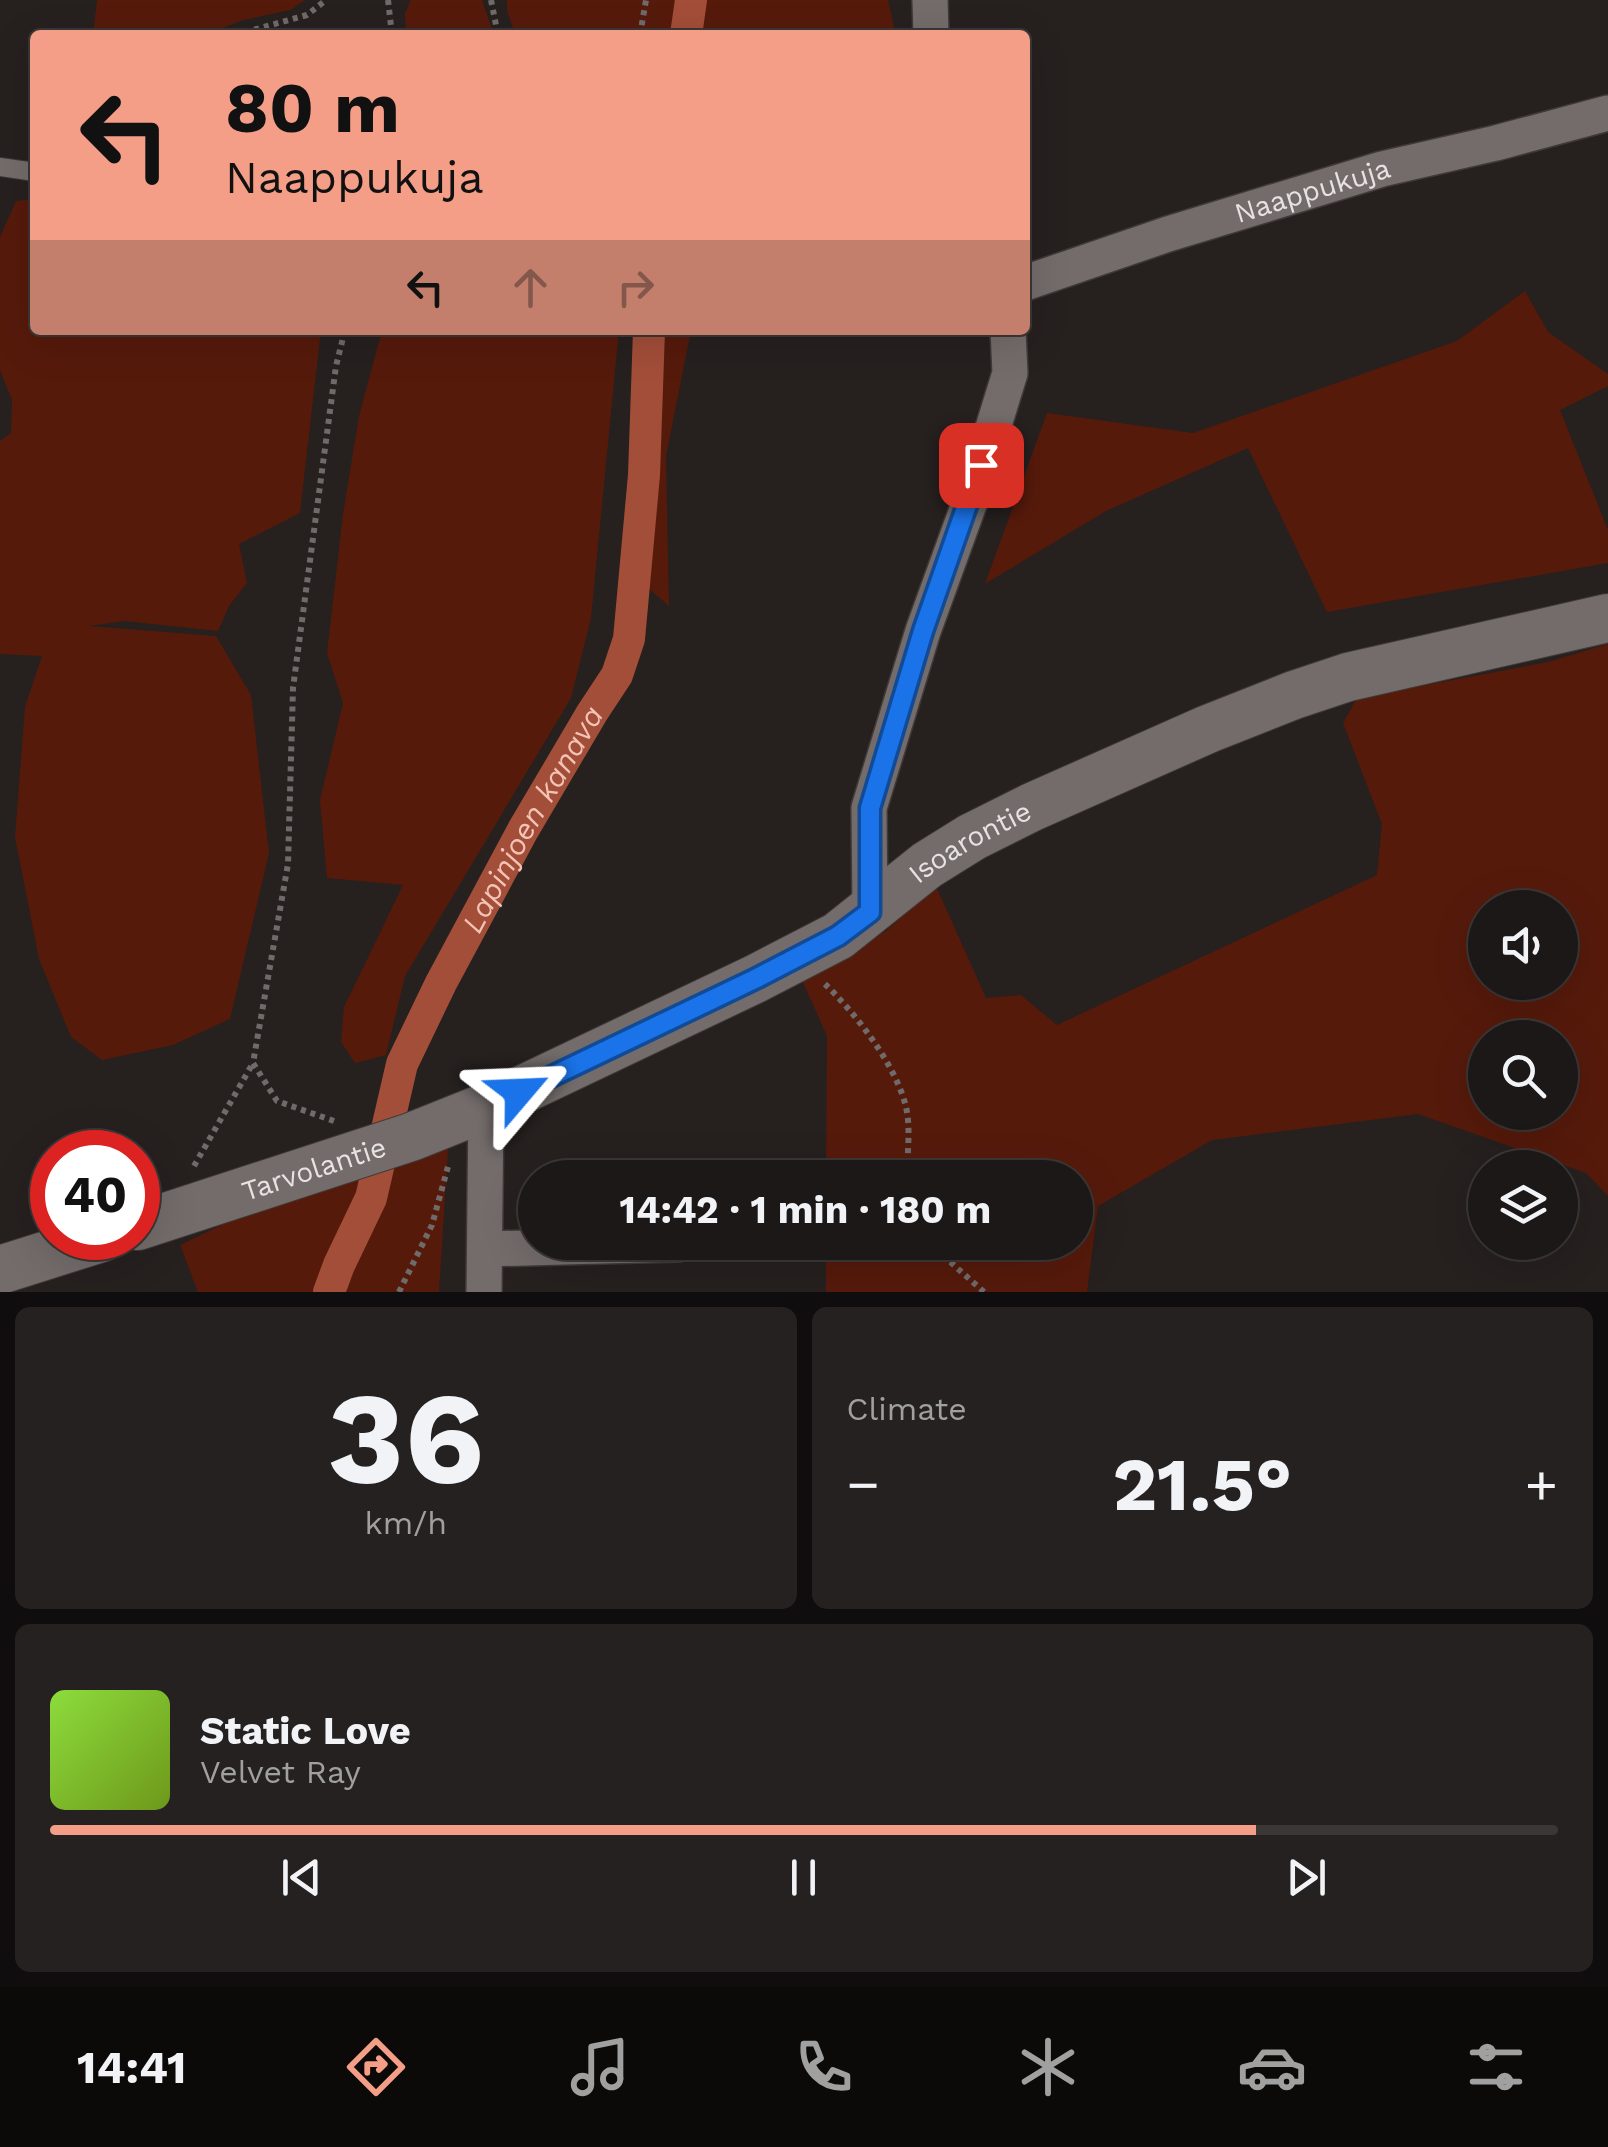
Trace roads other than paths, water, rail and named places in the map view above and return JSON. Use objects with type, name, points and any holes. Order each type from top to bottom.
[{"type":"street","points":[[930,0],[931,30]]},
{"type":"street","name":"Naappukuja","points":[[1030,282],[1168,234],[1382,169],[1608,114]]},
{"type":"street","points":[[870,912],[870,808],[923,631],[972,496],[1010,372],[1008,335]]},
{"type":"street","name":"Isoarontie","points":[[486,1107],[838,936],[927,864],[1032,806],[1114,769],[1260,708],[1348,677],[1608,618]]},
{"type":"street","points":[[484,1292],[486,1107]]},
{"type":"street","name":"Tarvolantie","points":[[160,1217],[351,1140],[431,1145],[486,1107]]},
{"type":"street","points":[[485,1249],[518,1248]]},
{"type":"street","points":[[0,1270],[32,1260]]},
{"type":"lane","points":[[0,166],[30,171]]},
{"type":"waterway","name":"Lapinjoen kanava","points":[[687,30],[691,0]]},
{"type":"waterway","name":"Lapinjoen kanava","points":[[329,1292],[371,1198],[402,1064],[523,830],[617,675],[629,639],[644,475],[649,335]]}]
